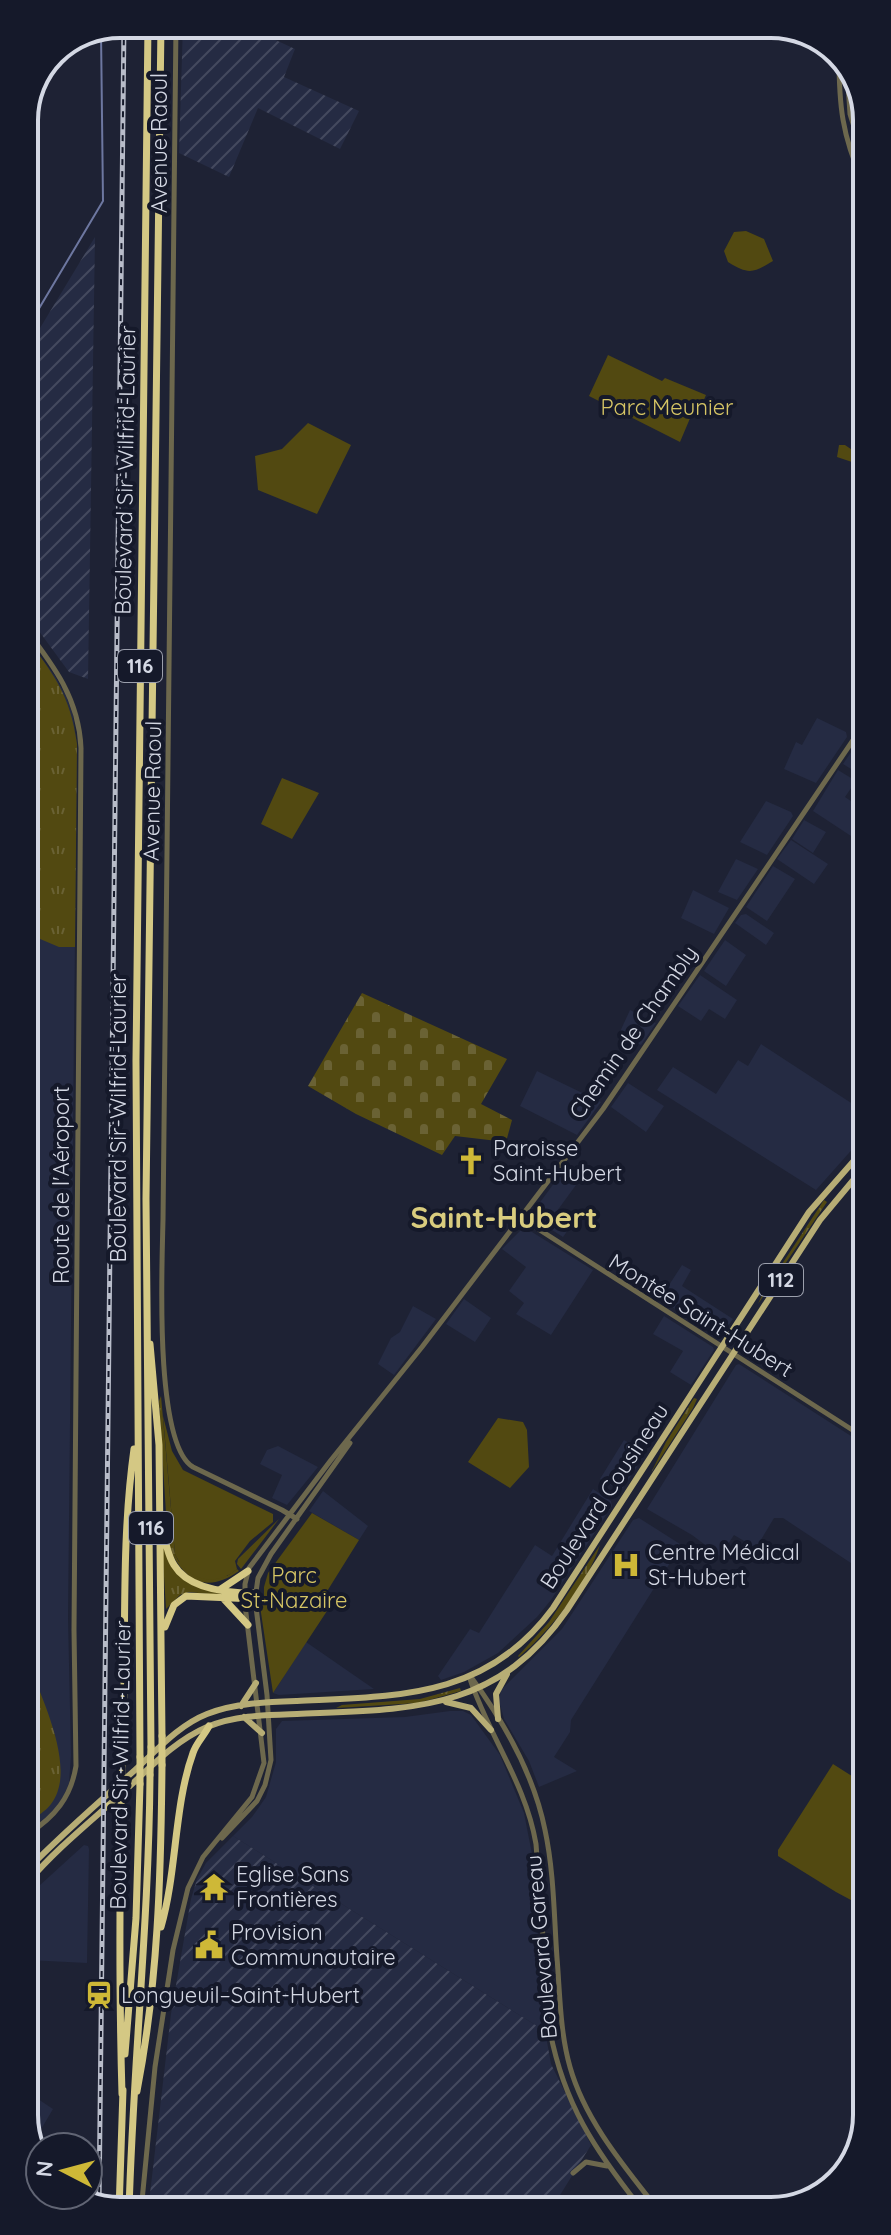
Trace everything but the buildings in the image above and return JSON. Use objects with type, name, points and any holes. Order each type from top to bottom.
[{"type":"highway","name":"Boulevard Sir-Wilfrid-Laurier","points":[[119,2197],[122,2094],[136,1918],[140,1784],[136,1061],[148,38]]},
{"type":"highway","name":"Boulevard Sir-Wilfrid-Laurier","points":[[129,2197],[132,2117],[147,1915],[151,1747],[146,1310],[161,38]]},
{"type":"highway","points":[[132,2117],[149,2029],[157,1941],[162,1765],[163,1633],[157,1400],[146,1310]]},
{"type":"highway","points":[[122,2094],[122,1781],[129,1489],[137,1426]]},
{"type":"highway","points":[[161,1528],[171,1559],[181,1575],[222,1593],[248,1625]]},
{"type":"highway","points":[[222,1593],[248,1571]]},
{"type":"highway","points":[[163,1633],[172,1607],[183,1597],[222,1593],[255,1596]]},
{"type":"highway","points":[[157,1941],[167,1906],[190,1764],[196,1746],[209,1726]]},
{"type":"highway","points":[[108,1806],[122,1811]]},
{"type":"main road","name":"Boulevard Cousineau","points":[[268,1702],[410,1695],[470,1677],[516,1648],[548,1615],[809,1212],[853,1161]]},
{"type":"main road","name":"Boulevard Cousineau","points":[[269,1715],[408,1708],[442,1702],[476,1689],[510,1669],[540,1644],[561,1620],[820,1220],[853,1180]]},
{"type":"main road","points":[[498,1719],[496,1694],[510,1669]]},
{"type":"main road","points":[[241,1706],[256,1683]]},
{"type":"main road","name":"112","points":[[122,1781],[186,1725],[211,1713],[268,1702]]},
{"type":"main road","points":[[442,1702],[468,1706],[491,1730]]},
{"type":"main road","name":"112","points":[[244,1717],[269,1715]]},
{"type":"main road","points":[[38,1872],[181,1742],[209,1726],[244,1717],[262,1733]]},
{"type":"main road","points":[[38,1860],[122,1781]]},
{"type":"street","name":"Avenue Raoul","points":[[176,38],[163,1318],[170,1423],[182,1459],[190,1466],[289,1514]]},
{"type":"street","points":[[839,75],[840,114],[853,159]]},
{"type":"street","points":[[849,92],[853,124]]},
{"type":"street","name":"Route de l'Aéroport","points":[[38,647],[65,685],[78,719],[81,748],[74,1615],[76,1766],[67,1798],[38,1827]]},
{"type":"street","name":"Chemin de Chambly","points":[[258,1703],[245,1596],[248,1571],[289,1514],[521,1218],[621,1083],[853,740]]},
{"type":"street","name":"Montée Saint-Hubert","points":[[521,1218],[853,1430]]},
{"type":"street","name":"Chemin de Chambly","points":[[268,1702],[255,1596],[258,1578],[266,1561],[360,1427]]},
{"type":"street","points":[[289,1514],[297,1519]]},
{"type":"street","name":"Boulevard Gareau","points":[[470,1677],[491,1730],[518,1782],[534,1833],[550,2031],[556,2062],[585,2131],[632,2197]]},
{"type":"street","name":"Boulevard Gareau","points":[[476,1689],[498,1719],[530,1779],[545,1829],[563,2030],[571,2070],[583,2101],[604,2136],[649,2197]]},
{"type":"street","points":[[206,1853],[244,1816],[262,1791],[272,1755],[268,1702]]},
{"type":"street","points":[[142,2197],[152,2086],[170,1966],[188,1888],[206,1853],[257,1786],[264,1763],[258,1703]]},
{"type":"street","points":[[573,2173],[586,2162],[608,2166]]},
{"type":"shaded area","points":[[183,38],[271,38],[295,49],[284,77],[359,111],[340,149],[258,108],[229,177],[179,153]]},
{"type":"shaded area","points":[[95,237],[88,679],[69,672],[38,630],[38,331]]},
{"type":"shaded area","points":[[38,653],[67,698],[77,744],[68,1618],[71,1755],[69,1783],[58,1811],[38,1824]]},
{"type":"shaded area","points":[[817,718],[846,732],[847,737],[816,783],[784,769],[796,742],[802,745]]},
{"type":"shaded area","points":[[853,749],[853,770],[843,764]]},
{"type":"shaded area","points":[[838,770],[853,779],[853,785],[845,797],[853,802],[851,836],[813,811]]},
{"type":"shaded area","points":[[766,801],[791,812],[793,816],[767,855],[740,842]]},
{"type":"shaded area","points":[[804,820],[826,832],[813,853],[792,839]]},
{"type":"shaded area","points":[[791,840],[828,864],[814,884],[777,859]]},
{"type":"shaded area","points":[[736,859],[758,869],[737,900],[718,892]]},
{"type":"shaded area","points":[[773,866],[795,879],[767,921],[746,907]]},
{"type":"shaded area","points":[[693,890],[729,908],[714,934],[681,918]]},
{"type":"shaded area","points":[[746,914],[774,933],[766,945],[735,923]]},
{"type":"shaded area","points":[[725,940],[746,955],[726,986],[704,971]]},
{"type":"shaded area","points":[[700,975],[737,1000],[725,1019],[709,1009],[701,1021],[678,1006]]},
{"type":"shaded area","points":[[630,1010],[656,1023],[641,1045],[618,1036]]},
{"type":"shaded area","points":[[761,1044],[853,1104],[853,1148],[816,1190],[657,1090],[673,1067],[716,1094],[738,1060],[748,1066]]},
{"type":"shaded area","points":[[537,1071],[601,1102],[577,1135],[520,1106]]},
{"type":"shaded area","points":[[628,1083],[664,1106],[646,1132],[611,1107]]},
{"type":"shaded area","points":[[560,1175],[576,1185],[557,1211],[573,1223],[563,1237],[530,1216]]},
{"type":"shaded area","points":[[524,1227],[593,1270],[551,1335],[516,1314],[524,1303],[509,1291],[526,1267],[502,1249]]},
{"type":"shaded area","points":[[682,1265],[691,1270],[682,1286],[733,1319],[721,1336],[718,1337],[660,1299]]},
{"type":"shaded area","points":[[464,1299],[491,1318],[475,1342],[446,1324]]},
{"type":"shaded area","points":[[413,1306],[436,1319],[394,1375],[378,1364]]},
{"type":"shaded area","points":[[664,1316],[713,1347],[691,1385],[670,1372],[683,1351],[653,1334]]},
{"type":"shaded area","points":[[739,1364],[853,1437],[853,1564],[783,1518],[774,1518],[756,1548],[734,1535],[720,1556],[692,1535],[647,1509]]},
{"type":"shaded area","points":[[624,1440],[646,1453],[619,1490],[600,1479]]},
{"type":"shaded area","points":[[278,1446],[318,1467],[287,1505],[272,1498],[282,1475],[260,1464],[267,1450]]},
{"type":"shaded area","points":[[593,1489],[611,1501],[612,1506],[551,1600],[498,1653],[464,1672],[441,1680],[438,1676],[470,1629],[479,1633],[535,1545],[552,1556]]},
{"type":"shaded area","points":[[323,1491],[368,1526],[359,1540],[309,1511]]},
{"type":"shaded area","points":[[639,1518],[680,1544],[680,1547],[571,1720],[570,1732],[554,1757],[577,1771],[539,1787],[529,1761],[504,1719],[499,1701],[501,1690],[562,1629],[633,1520]]},
{"type":"shaded area","points":[[306,1642],[374,1689],[273,1693]]},
{"type":"shaded area","points":[[463,1711],[471,1715],[500,1755],[524,1813],[532,1854],[545,2031],[233,1836],[266,1797],[276,1762],[276,1729],[282,1721],[405,1717]]},
{"type":"shaded area","points":[[233,1836],[545,2031],[551,2064],[591,2145],[559,2197],[150,2197],[171,2014],[191,1899],[206,1863]]},
{"type":"shaded area","points":[[84,1845],[88,1846],[87,1963],[38,1961],[38,1887]]},
{"type":"shaded area","points":[[38,2099],[53,2109],[40,2131],[38,2116]]},
{"type":"green space","points":[[746,231],[764,239],[773,261],[751,271],[728,262],[724,251],[734,232]]},
{"type":"green space","name":"Parc Meunier","points":[[608,355],[662,381],[665,378],[706,395],[696,418],[691,416],[680,442],[589,396]]},
{"type":"green space","points":[[308,423],[351,445],[317,514],[258,490],[255,456],[282,449]]},
{"type":"green space","points":[[839,445],[853,450],[852,462],[837,457]]},
{"type":"green space","points":[[38,654],[65,698],[77,744],[75,947],[59,947],[38,938]]},
{"type":"green space","points":[[282,778],[319,793],[292,839],[261,824]]},
{"type":"green space","points":[[362,993],[507,1059],[481,1104],[512,1120],[506,1142],[455,1136],[442,1155],[356,1114],[308,1086]]},
{"type":"green space","points":[[824,1200],[827,1202],[758,1304],[763,1293]]},
{"type":"green space","points":[[161,1396],[175,1554],[179,1562],[227,1576],[237,1569],[239,1571],[216,1582],[206,1583],[188,1575],[174,1557],[168,1545]]},
{"type":"green space","points":[[694,1398],[697,1399],[693,1408],[651,1473],[666,1442]]},
{"type":"green space","points":[[163,1416],[172,1451],[183,1470],[273,1514],[273,1522],[250,1541],[235,1561],[237,1569],[229,1575],[211,1579],[194,1575],[175,1554]]},
{"type":"green space","points":[[498,1418],[523,1422],[527,1430],[529,1467],[510,1488],[468,1462]]},
{"type":"green space","name":"Parc St-Nazaire","points":[[312,1513],[359,1540],[321,1601],[327,1611],[273,1693],[260,1606],[264,1603],[264,1587],[268,1573]]},
{"type":"green space","points":[[279,1519],[241,1569],[238,1559]]},
{"type":"green space","points":[[162,1543],[177,1570],[190,1584],[238,1597],[189,1592],[180,1595],[166,1609]]},
{"type":"green space","points":[[600,1545],[586,1576],[566,1607],[519,1657],[549,1622]]},
{"type":"green space","points":[[38,1687],[54,1733],[61,1772],[58,1789],[38,1815]]},
{"type":"green space","points":[[460,1688],[461,1691],[418,1703],[336,1708],[420,1699]]},
{"type":"green space","points":[[833,1764],[853,1777],[853,1901],[778,1856],[778,1850]]},
{"type":"waterway","points":[[38,310],[103,201],[101,40]]},
{"type":"railway","points":[[100,2131],[124,38]]},
{"type":"place","name":"Paroisse Saint-Hubert","points":[[471,1161]]},
{"type":"place","name":"Centre Médical St-Hubert","points":[[626,1565]]},
{"type":"place","name":"Eglise Sans Frontières","points":[[214,1887]]},
{"type":"place","name":"Provision Communautaire","points":[[209,1945]]},
{"type":"place","name":"Longueuil–Saint-Hubert","points":[[99,1995]]},
{"type":"district","name":"Saint-Hubert","points":[[504,1218]]}]
